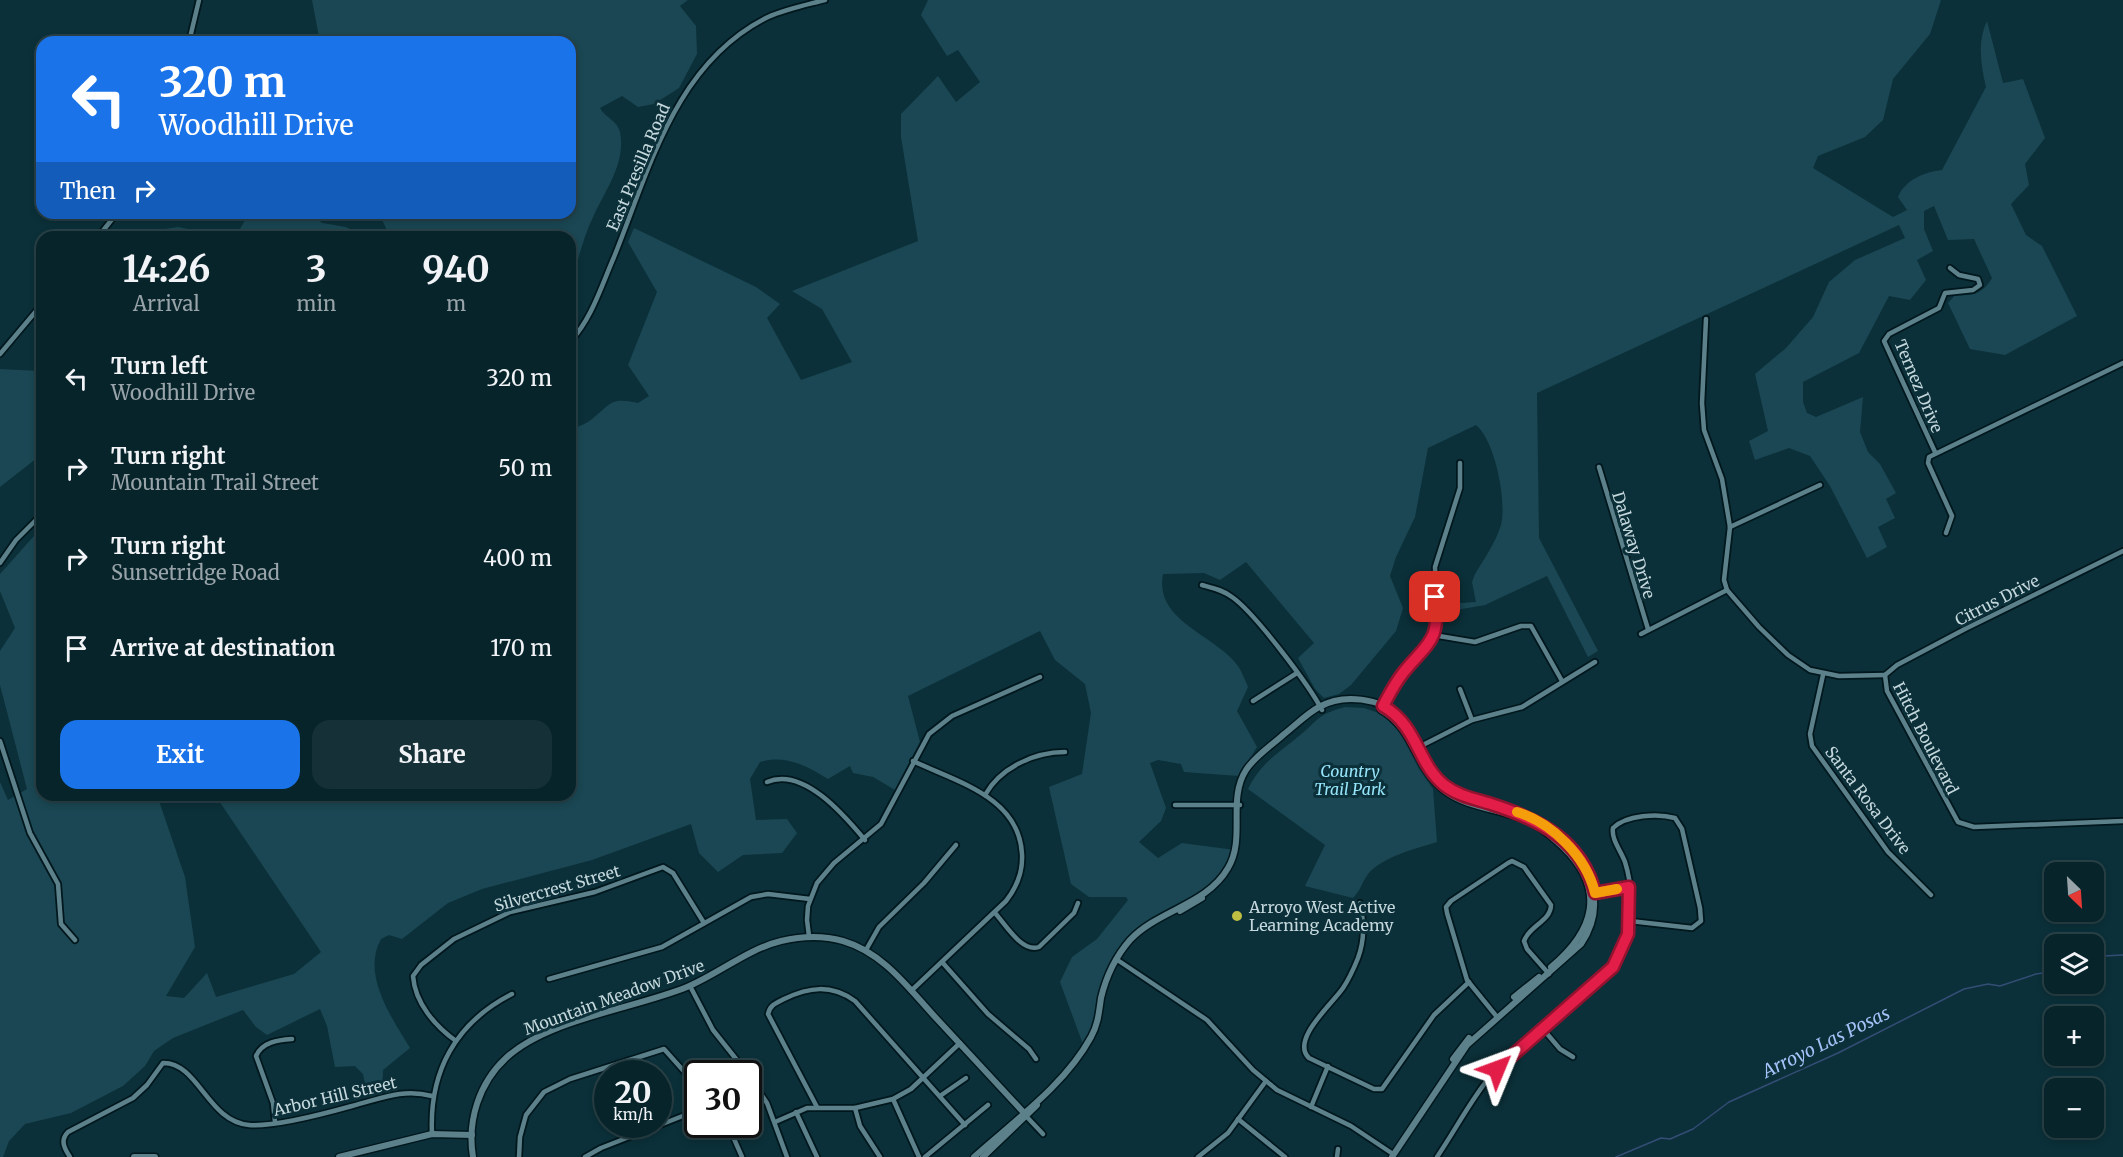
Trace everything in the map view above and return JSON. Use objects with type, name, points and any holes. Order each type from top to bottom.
[{"type":"street","points":[[190,36],[199,0]]},
{"type":"street","name":"East Presilla Road","points":[[576,334],[591,313],[672,114],[691,82],[727,43],[755,25],[788,10],[825,0]]},
{"type":"street","points":[[103,231],[112,219]]},
{"type":"street","name":"Ternez Drive","points":[[1935,452],[1884,341],[1889,334],[1939,308],[1945,293],[1973,290],[1980,285],[1978,279],[1959,275],[1950,268]]},
{"type":"street","points":[[0,354],[36,311]]},
{"type":"street","points":[[1641,634],[1727,590],[1724,580],[1730,527],[1722,479],[1704,430],[1706,319]]},
{"type":"street","points":[[0,344],[5,348]]},
{"type":"street","name":"Ternez Drive","points":[[1946,533],[1953,519],[1928,463],[1929,457],[1935,452],[2123,363]]},
{"type":"street","points":[[1382,708],[1399,678],[1424,652],[1433,635],[1437,613],[1435,567],[1460,488],[1460,463]]},
{"type":"street","name":"Dalaway Drive","points":[[1599,467],[1647,629]]},
{"type":"street","points":[[1730,527],[1820,485]]},
{"type":"street","points":[[0,563],[16,540],[36,520]]},
{"type":"street","name":"Citrus Drive","points":[[1885,675],[1897,665],[1979,622],[2123,551]]},
{"type":"street","points":[[1202,585],[1221,590],[1237,600],[1297,673],[1321,708]]},
{"type":"street","name":"Hitch Boulevard","points":[[1727,590],[1745,613],[1788,655],[1810,670],[1823,675],[1885,675],[1887,691],[1958,822],[1974,827],[2123,821]]},
{"type":"street","points":[[1433,635],[1475,642],[1521,626],[1531,626],[1562,681]]},
{"type":"street","points":[[1417,748],[1472,720],[1522,707],[1595,662]]},
{"type":"street","points":[[1253,701],[1297,673]]},
{"type":"street","name":"Santa Rosa Drive","points":[[1823,675],[1810,734],[1812,746],[1888,852],[1931,895]]},
{"type":"street","points":[[809,936],[807,920],[810,898],[826,871],[865,840],[887,816],[924,741],[940,723],[1040,677]]},
{"type":"street","points":[[1460,689],[1472,720]]},
{"type":"street","points":[[983,1157],[1067,1073],[1094,1037],[1101,1019],[1108,983],[1117,959],[1138,931],[1205,892],[1223,876],[1235,850],[1239,786],[1254,760],[1321,708],[1346,700],[1359,699],[1401,718],[1434,775],[1452,790],[1526,815],[1556,834],[1584,867],[1593,893],[1592,923],[1586,937],[1575,952],[1495,1015],[1467,1045],[1390,1155],[1351,1126],[1288,1097],[1266,1081],[1207,1020],[1117,959]]},
{"type":"street","points":[[0,741],[30,833],[58,884],[61,924],[75,940]]},
{"type":"street","points":[[985,795],[994,779],[1006,770],[1051,753],[1065,752]]},
{"type":"street","points":[[911,991],[995,914],[1017,884],[1022,869],[1022,846],[1019,833],[1004,808],[985,795],[913,761]]},
{"type":"street","points":[[768,782],[780,778],[815,791],[836,807],[865,840]]},
{"type":"street","points":[[1174,805],[1238,805]]},
{"type":"street","points":[[1437,1157],[1494,1073],[1613,967],[1624,947],[1630,921],[1629,887],[1624,860],[1613,837],[1613,828],[1626,821],[1669,816],[1678,820],[1700,908],[1700,924],[1689,928],[1630,921]]},
{"type":"street","points":[[866,950],[879,927],[924,883],[956,845]]},
{"type":"street","points":[[1495,1015],[1469,982],[1446,908],[1451,901],[1508,863],[1516,862],[1524,867],[1551,905],[1548,915],[1530,930],[1524,941],[1527,949],[1548,972]]},
{"type":"street","name":"Silvercrest Street","points":[[456,1041],[440,1030],[429,1017],[413,976],[420,965],[471,929],[517,909],[596,892],[663,867],[673,873],[704,923]]},
{"type":"street","points":[[1593,893],[1629,887]]},
{"type":"street","points":[[549,979],[662,947],[740,902],[762,895],[810,898]]},
{"type":"street","points":[[995,914],[1025,946],[1033,949],[1039,947],[1068,919],[1078,903]]},
{"type":"street","points":[[1360,903],[1364,931],[1357,959],[1344,987],[1322,1012],[1304,1043],[1307,1056],[1377,1090],[1382,1089],[1434,1016],[1469,982]]},
{"type":"street","name":"Mountain Meadow Drive","points":[[473,1157],[473,1118],[482,1091],[498,1066],[516,1049],[549,1032],[690,986],[767,946],[809,936],[839,940],[866,950],[883,962],[1043,1134]]},
{"type":"street","points":[[942,962],[988,1014],[1027,1046],[1036,1059]]},
{"type":"street","points":[[690,986],[713,1030],[736,1060]]},
{"type":"street","points":[[817,1107],[768,1017],[772,1006],[813,988],[827,989],[848,996],[868,1014],[965,1125]]},
{"type":"street","points":[[432,1134],[432,1096],[442,1063],[456,1041],[474,1022],[512,994]]},
{"type":"street","points":[[1543,1029],[1560,1049],[1573,1056]]},
{"type":"street","points":[[275,1122],[273,1103],[256,1056],[261,1048],[269,1044],[292,1039]]},
{"type":"street","points":[[776,1122],[796,1112],[817,1107],[855,1108],[893,1099],[911,1089],[960,1043]]},
{"type":"street","points":[[519,1157],[520,1137],[528,1112],[544,1092],[562,1082],[664,1049],[684,1071]]},
{"type":"street","name":"Arbor Hill Street","points":[[70,1157],[63,1144],[68,1132],[133,1098],[147,1085],[163,1063],[172,1064],[181,1069],[213,1107],[236,1122],[252,1125],[352,1106],[397,1093],[432,1096]]},
{"type":"street","points":[[1311,1107],[1328,1066]]},
{"type":"street","points":[[940,1096],[966,1078]]},
{"type":"street","points":[[1198,1157],[1225,1136],[1266,1081]]},
{"type":"street","points":[[762,1093],[776,1122],[788,1157]]},
{"type":"street","points":[[893,1099],[919,1157]]},
{"type":"street","points":[[925,1157],[988,1105]]},
{"type":"street","points":[[855,1108],[860,1126],[880,1157]]},
{"type":"street","points":[[796,1112],[817,1157]]},
{"type":"street","points":[[974,1157],[1024,1114]]},
{"type":"street","points":[[585,1157],[601,1148],[684,1115]]},
{"type":"street","points":[[1238,1119],[1285,1157]]},
{"type":"street","points":[[339,1157],[432,1134],[472,1135]]},
{"type":"street","points":[[734,1138],[742,1157]]},
{"type":"street","points":[[1337,1157],[1338,1149]]},
{"type":"street","points":[[134,1157],[155,1157]]},
{"type":"green space","points":[[312,0],[688,0],[680,6],[696,26],[697,54],[679,88],[654,104],[638,107],[622,96],[600,108],[620,132],[620,154],[614,175],[587,232],[576,266],[576,231],[387,231],[382,219],[576,219],[576,36],[319,36]]},
{"type":"green space","points":[[928,0],[1941,0],[1930,34],[1893,79],[1883,120],[1865,137],[1818,156],[1813,168],[1893,217],[1907,210],[1898,197],[1901,191],[1916,178],[1942,170],[1986,87],[1981,62],[1981,46],[1987,21],[2003,83],[2023,79],[2045,138],[2025,164],[2029,185],[2011,204],[2026,235],[2042,246],[2077,316],[2005,355],[1970,349],[1948,303],[1955,295],[1967,295],[1981,291],[1992,278],[1974,239],[1948,240],[1934,206],[1924,211],[1924,229],[1933,251],[1917,260],[1926,280],[1910,300],[1889,296],[1859,353],[1803,382],[1803,402],[1807,413],[1816,417],[1863,397],[1860,432],[1868,452],[1880,464],[1896,493],[1886,499],[1895,518],[1878,527],[1887,547],[1867,558],[1830,486],[1810,456],[1789,448],[1755,460],[1749,441],[1768,431],[1755,374],[1786,348],[1813,317],[1829,282],[1855,260],[1905,238],[1899,225],[1537,393],[1539,538],[1598,651],[1588,657],[1547,576],[1485,605],[1445,612],[1444,604],[1476,602],[1472,582],[1501,525],[1502,502],[1498,472],[1489,444],[1476,425],[1428,448],[1415,517],[1396,557],[1390,576],[1403,608],[1396,631],[1351,685],[1339,694],[1324,698],[1315,689],[1298,658],[1314,643],[1246,562],[1220,580],[1204,573],[1163,574],[1163,590],[1168,604],[1177,616],[1228,655],[1241,671],[1248,687],[1237,711],[1257,747],[1239,776],[1184,772],[1181,764],[1158,760],[1150,763],[1166,808],[1161,821],[1139,842],[1158,858],[1182,843],[1235,850],[1216,884],[1139,931],[1109,973],[1098,1022],[1084,1047],[1060,982],[1072,957],[1097,939],[1128,900],[1126,897],[1089,897],[1071,884],[1049,787],[1082,774],[1091,713],[1085,684],[1055,660],[1040,631],[908,696],[920,742],[895,790],[873,777],[853,773],[850,766],[828,779],[787,760],[760,762],[750,779],[756,820],[787,819],[797,833],[782,853],[743,855],[718,872],[699,853],[691,824],[592,860],[482,889],[448,903],[402,939],[389,935],[381,939],[376,953],[377,981],[381,996],[410,1048],[383,1070],[382,1091],[367,1095],[363,1074],[355,1066],[335,1067],[327,1026],[320,1009],[267,1035],[256,1027],[243,1010],[173,1038],[154,1051],[145,1066],[123,1086],[71,1113],[25,1124],[9,1141],[3,1157],[0,1157],[0,782],[8,800],[27,789],[0,685],[0,651],[15,628],[0,591],[0,574],[36,534],[36,801],[159,801],[185,877],[195,947],[166,996],[184,998],[207,973],[216,997],[294,974],[321,952],[219,801],[576,801],[576,427],[590,421],[616,401],[638,403],[649,396],[628,365],[657,292],[628,242],[634,228],[756,287],[780,304],[767,318],[801,380],[852,362],[822,309],[792,291],[918,241],[901,137],[901,114],[938,76],[956,102],[980,82],[958,50],[947,56],[921,15]]},
{"type":"green space","points":[[246,219],[318,219],[322,223],[346,227],[354,231],[215,231],[240,229]]},
{"type":"green space","points":[[178,227],[197,231],[151,231]]},
{"type":"green space","points":[[0,369],[36,371],[36,459],[0,487]]},
{"type":"green space","name":"Country Trail Park","points":[[1345,707],[1364,708],[1382,714],[1400,732],[1419,769],[1433,789],[1437,842],[1400,854],[1374,868],[1353,898],[1305,886],[1325,845],[1248,789],[1264,766],[1319,718]]},
{"type":"waterway","name":"Arroyo Las Posas","points":[[2104,956],[2123,955]]},
{"type":"waterway","name":"Arroyo Las Posas","points":[[1616,1157],[1661,1138],[1670,1139],[1693,1129],[1729,1102],[1838,1053],[1964,989],[1988,984],[2000,986],[2044,973]]},
{"type":"slow traffic","points":[[1517,812],[1541,822],[1568,846],[1584,867],[1595,893],[1617,889]]},
{"type":"place","name":"Arroyo West Active Learning Academy","points":[[1237,916]]},
{"type":"route","points":[[1435,597],[1437,618],[1431,640],[1427,648],[1395,683],[1383,706],[1401,718],[1429,767],[1443,784],[1459,794],[1541,822],[1577,856],[1589,876],[1595,893],[1629,887],[1631,915],[1628,934],[1613,967],[1601,980],[1497,1069]]}]
